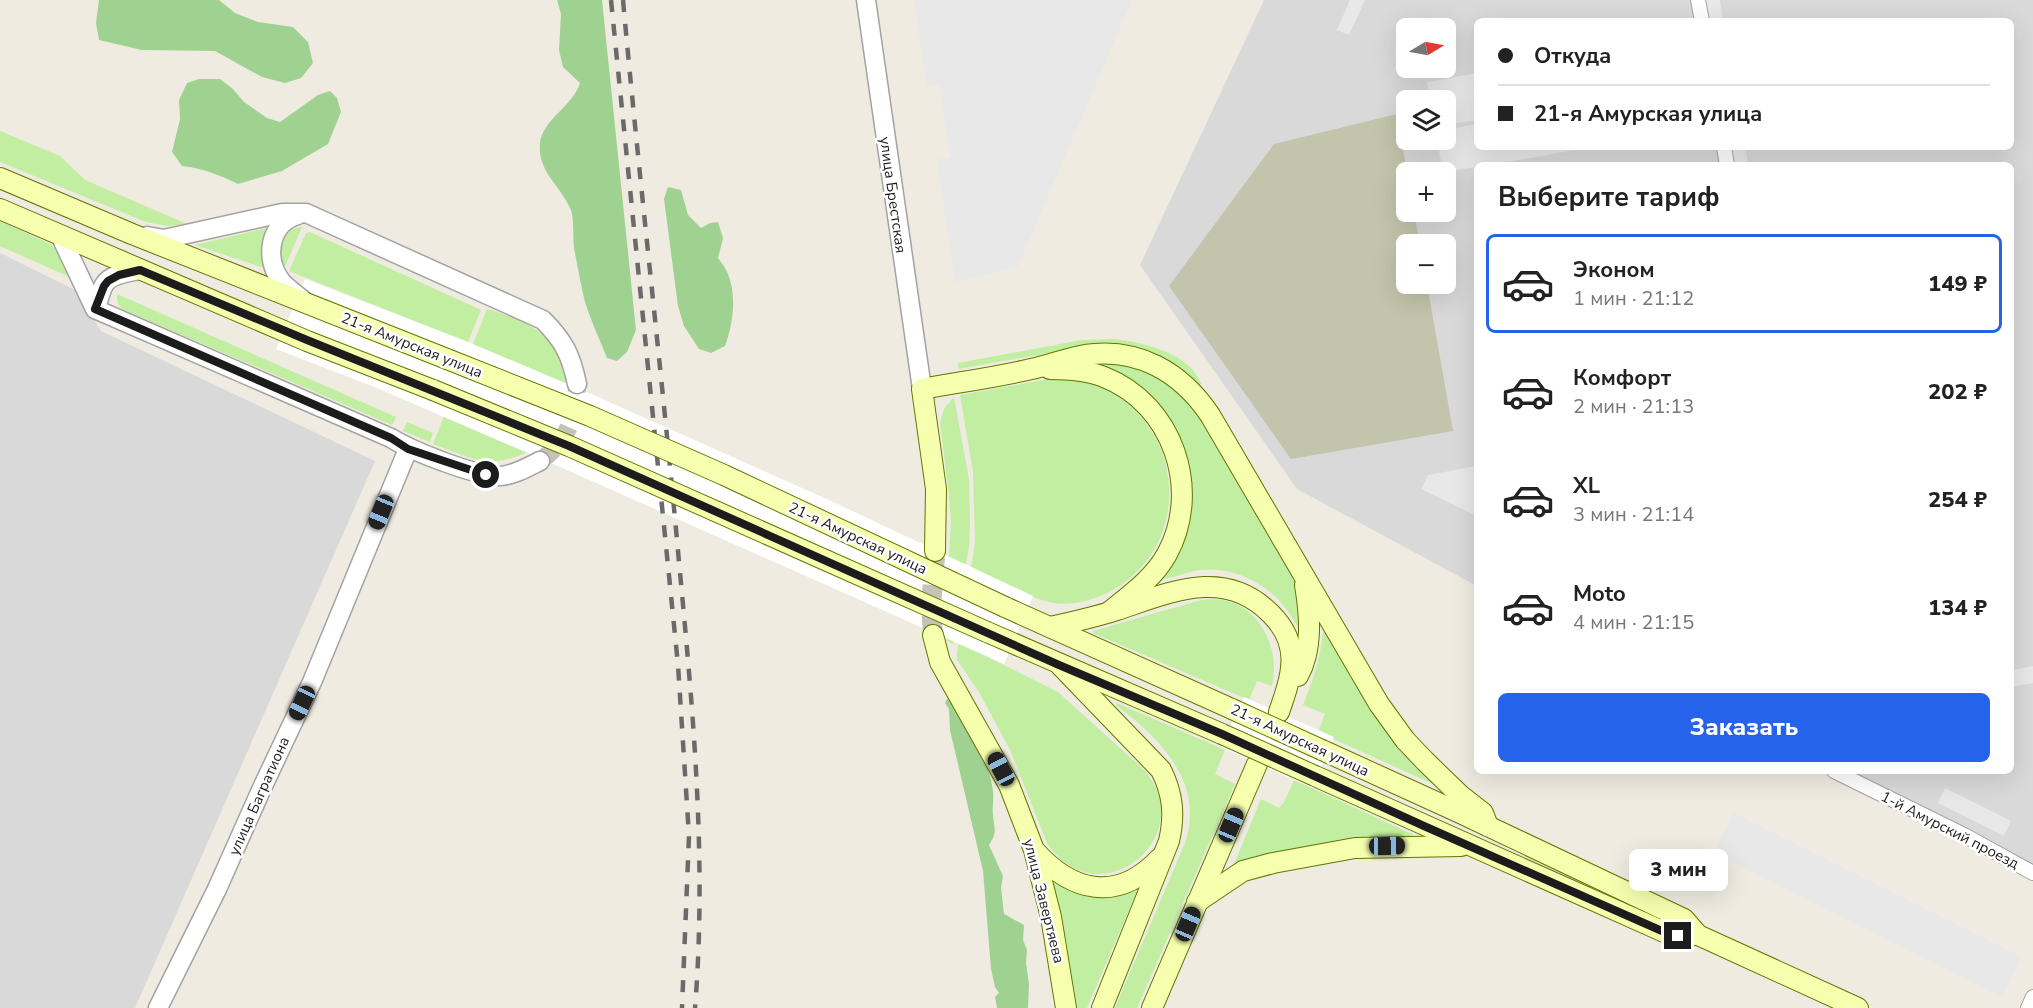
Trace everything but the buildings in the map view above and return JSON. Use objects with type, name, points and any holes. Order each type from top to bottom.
[{"type":"main road","name":"21-я Амурская улица","points":[[0,178],[132,234],[590,416],[713,470],[1005,607],[1488,826],[1684,919],[1698,935],[1858,1008]]},
{"type":"main road","name":"21-я Амурская улица","points":[[0,209],[307,340],[569,446],[1671,935],[1698,935]]},
{"type":"main road","points":[[935,551],[936,489],[922,389],[1101,353],[1146,360],[1174,376],[1199,399],[1303,573],[1367,686],[1392,722],[1432,769],[1483,813],[1488,826]]},
{"type":"main road","points":[[1035,368],[1082,371],[1114,382],[1153,412],[1167,433],[1176,453],[1183,494],[1181,515],[1175,536],[1166,555],[1151,576],[1109,612]]},
{"type":"main road","points":[[1286,693],[1296,681],[1303,666],[1308,642],[1307,599],[1303,573]]},
{"type":"main road","points":[[1050,627],[1200,586],[1219,587],[1247,594],[1257,600],[1275,618],[1289,642],[1292,653],[1293,664],[1279,712]]},
{"type":"main road","name":"улица Завертяева","points":[[933,635],[940,662],[1009,785],[1034,850],[1051,917],[1066,1008]]},
{"type":"main road","points":[[1059,665],[1161,770],[1170,791],[1173,806],[1172,829],[1163,855],[1102,1008]]},
{"type":"main road","points":[[1152,1008],[1257,764]]},
{"type":"main road","points":[[1197,902],[1243,872],[1272,863],[1371,847],[1471,846]]},
{"type":"main road","points":[[1034,850],[1046,863],[1072,882],[1098,887],[1111,886],[1140,876],[1163,855]]},
{"type":"street","name":"улица Брестская","points":[[866,0],[922,389]]},
{"type":"street","points":[[1698,0],[1701,18]]},
{"type":"street","points":[[132,234],[164,239],[282,213],[306,213],[543,320],[562,341],[572,360],[578,384]]},
{"type":"street","points":[[305,302],[282,281],[274,266],[272,249],[274,235],[281,224],[288,218],[306,213]]},
{"type":"street","points":[[60,235],[95,309],[391,438],[408,449],[486,475],[502,476],[520,471],[540,461]]},
{"type":"street","points":[[95,309],[108,281],[119,275],[140,270]]},
{"type":"street","name":"улица Багратиона","points":[[159,1008],[218,890],[262,788],[312,682],[408,449]]},
{"type":"street","name":"1-й Амурский проезд","points":[[1840,774],[1964,835],[2033,873]]},
{"type":"street","points":[[2028,1008],[2033,997]]},
{"type":"shaded area","points":[[914,0],[1132,0],[1018,266],[955,283],[937,160],[950,157],[939,85],[927,87]]},
{"type":"shaded area","points":[[1264,0],[2033,0],[2033,881],[1830,774],[2014,774],[2014,162],[1474,162],[1474,584],[1297,489],[1140,265]]},
{"type":"shaded area","points":[[1350,0],[1365,0],[1349,35],[1337,30]]},
{"type":"shaded area","points":[[1704,0],[1720,0],[1723,18],[1707,18]]},
{"type":"shaded area","points":[[1474,74],[1474,120],[1456,123],[1456,90],[1428,90],[1427,82]]},
{"type":"shaded area","points":[[1396,114],[1396,150],[1403,150],[1405,162],[1396,162],[1396,222],[1416,222],[1418,234],[1396,234],[1396,294],[1429,294],[1453,431],[1291,459],[1169,286],[1274,144]]},
{"type":"shaded area","points":[[1474,125],[1474,150],[1574,150],[1507,162],[1474,162],[1474,167],[1456,170],[1456,162],[1441,162],[1439,150],[1456,150],[1456,128]]},
{"type":"shaded area","points":[[1730,150],[1746,150],[1748,162],[1732,162]]},
{"type":"shaded area","points":[[0,253],[75,290],[101,331],[375,461],[135,1008],[0,1008]]},
{"type":"shaded area","points":[[1474,467],[1474,515],[1421,489],[1428,475]]},
{"type":"shaded area","points":[[2033,666],[2033,683],[2014,687],[2014,670]]},
{"type":"shaded area","points":[[1945,788],[2011,821],[2004,836],[1938,803]]},
{"type":"shaded area","points":[[1734,813],[2022,957],[2002,997],[1714,853]]},
{"type":"green space","points":[[99,0],[219,0],[235,13],[258,22],[293,27],[308,42],[313,63],[301,78],[285,83],[262,77],[215,51],[142,50],[99,40],[96,23]]},
{"type":"green space","points":[[557,0],[602,0],[636,330],[627,352],[617,361],[607,358],[590,316],[575,253],[572,212],[546,170],[540,153],[542,134],[571,99],[580,83],[563,67],[559,50],[561,14]]},
{"type":"green space","points":[[199,79],[220,79],[244,102],[267,118],[280,122],[318,95],[330,91],[337,98],[341,112],[328,144],[282,171],[238,184],[211,172],[182,166],[172,152],[180,119],[179,100],[187,83]]},
{"type":"green space","points":[[0,131],[60,156],[85,180],[187,224],[167,226],[146,222],[0,162]]},
{"type":"green space","points":[[668,187],[681,190],[688,215],[701,228],[718,222],[723,238],[718,258],[731,283],[733,310],[725,346],[711,353],[699,349],[684,326],[678,306],[664,199]]},
{"type":"green space","points":[[0,221],[50,244],[58,251],[74,279],[0,246]]},
{"type":"green space","points":[[302,227],[284,269],[280,264],[279,243],[283,235],[291,229]]},
{"type":"green space","points":[[267,228],[262,251],[264,268],[195,245]]},
{"type":"green space","points":[[310,232],[481,310],[468,342],[289,271],[306,233]]},
{"type":"green space","points":[[117,294],[396,417],[392,425],[126,311],[118,304]]},
{"type":"green space","points":[[487,309],[515,319],[542,334],[560,356],[565,370],[563,395],[537,444],[523,454],[495,461],[471,458],[433,444]]},
{"type":"green space","points":[[1113,339],[1144,344],[1175,356],[1191,368],[1202,384],[1199,385],[1180,370],[1084,347],[958,369],[958,363],[1082,340]]},
{"type":"green space","points":[[1095,362],[1130,365],[1163,378],[1195,406],[1291,571],[1300,607],[1299,629],[1289,612],[1270,592],[1238,574],[1201,570],[1160,579],[1182,452],[1091,364]]},
{"type":"green space","points":[[1049,379],[1093,384],[1107,390],[1134,409],[1153,434],[1165,462],[1169,492],[1166,522],[1154,550],[1134,574],[1107,593],[1086,601],[1071,603],[1045,601],[1016,588],[990,658],[1058,692],[1143,769],[1158,794],[1161,819],[1153,841],[1137,860],[1116,871],[1093,874],[1069,865],[1047,843],[1010,750],[979,692],[957,660],[975,543],[973,472],[960,395]]},
{"type":"green space","points":[[954,397],[969,479],[970,524],[969,546],[953,644],[946,640],[944,633],[951,523],[940,423],[944,409]]},
{"type":"green space","points":[[407,422],[433,433],[430,442],[403,431]]},
{"type":"green space","points":[[1201,600],[1219,600],[1235,604],[1249,612],[1259,623],[1272,652],[1274,669],[1272,686],[1257,681],[1249,700],[1093,633],[1093,631]]},
{"type":"green space","points":[[1326,631],[1435,780],[1433,784],[1318,732],[1325,714],[1303,705],[1316,670],[1323,632]]},
{"type":"green space","points":[[947,699],[950,699],[976,744],[991,781],[995,830],[989,845],[1003,876],[1001,888],[1004,914],[1024,925],[1023,940],[1027,950],[1029,985],[1028,1008],[997,1008],[995,997],[999,993],[995,987],[991,969],[983,871],[950,730],[949,709],[945,703]]},
{"type":"green space","points":[[1117,703],[1225,750],[1215,774],[1235,784],[1137,1008],[1115,1008],[1185,843],[1190,821],[1189,801],[1184,782],[1175,764],[1149,732],[1116,705]]},
{"type":"green space","points":[[1294,780],[1412,834],[1413,838],[1366,839],[1322,845],[1234,864],[1261,799],[1279,808]]},
{"type":"green space","points":[[1051,879],[1071,890],[1088,895],[1137,886],[1138,889],[1087,1008],[1073,1008],[1049,882]]},
{"type":"pier","points":[[305,279],[468,342],[589,393],[829,500],[1033,596],[1004,664],[567,470],[377,388],[276,349]]},
{"type":"pier","points":[[1244,697],[1334,737],[1312,788],[1221,747]]},
{"type":"tunnel","points":[[540,461],[564,437],[569,427],[575,407],[577,384]]},
{"type":"tunnel","points":[[933,635],[931,605],[935,557]]},
{"type":"railway","points":[[611,0],[678,665],[689,836],[682,1008]]},
{"type":"railway","points":[[623,0],[693,729],[700,896],[695,1008]]},
{"type":"route","points":[[486,475],[408,449],[391,438],[95,309],[104,286],[119,275],[140,270],[569,446],[1059,665],[1222,734],[1424,826],[1671,935],[1678,936]]}]
